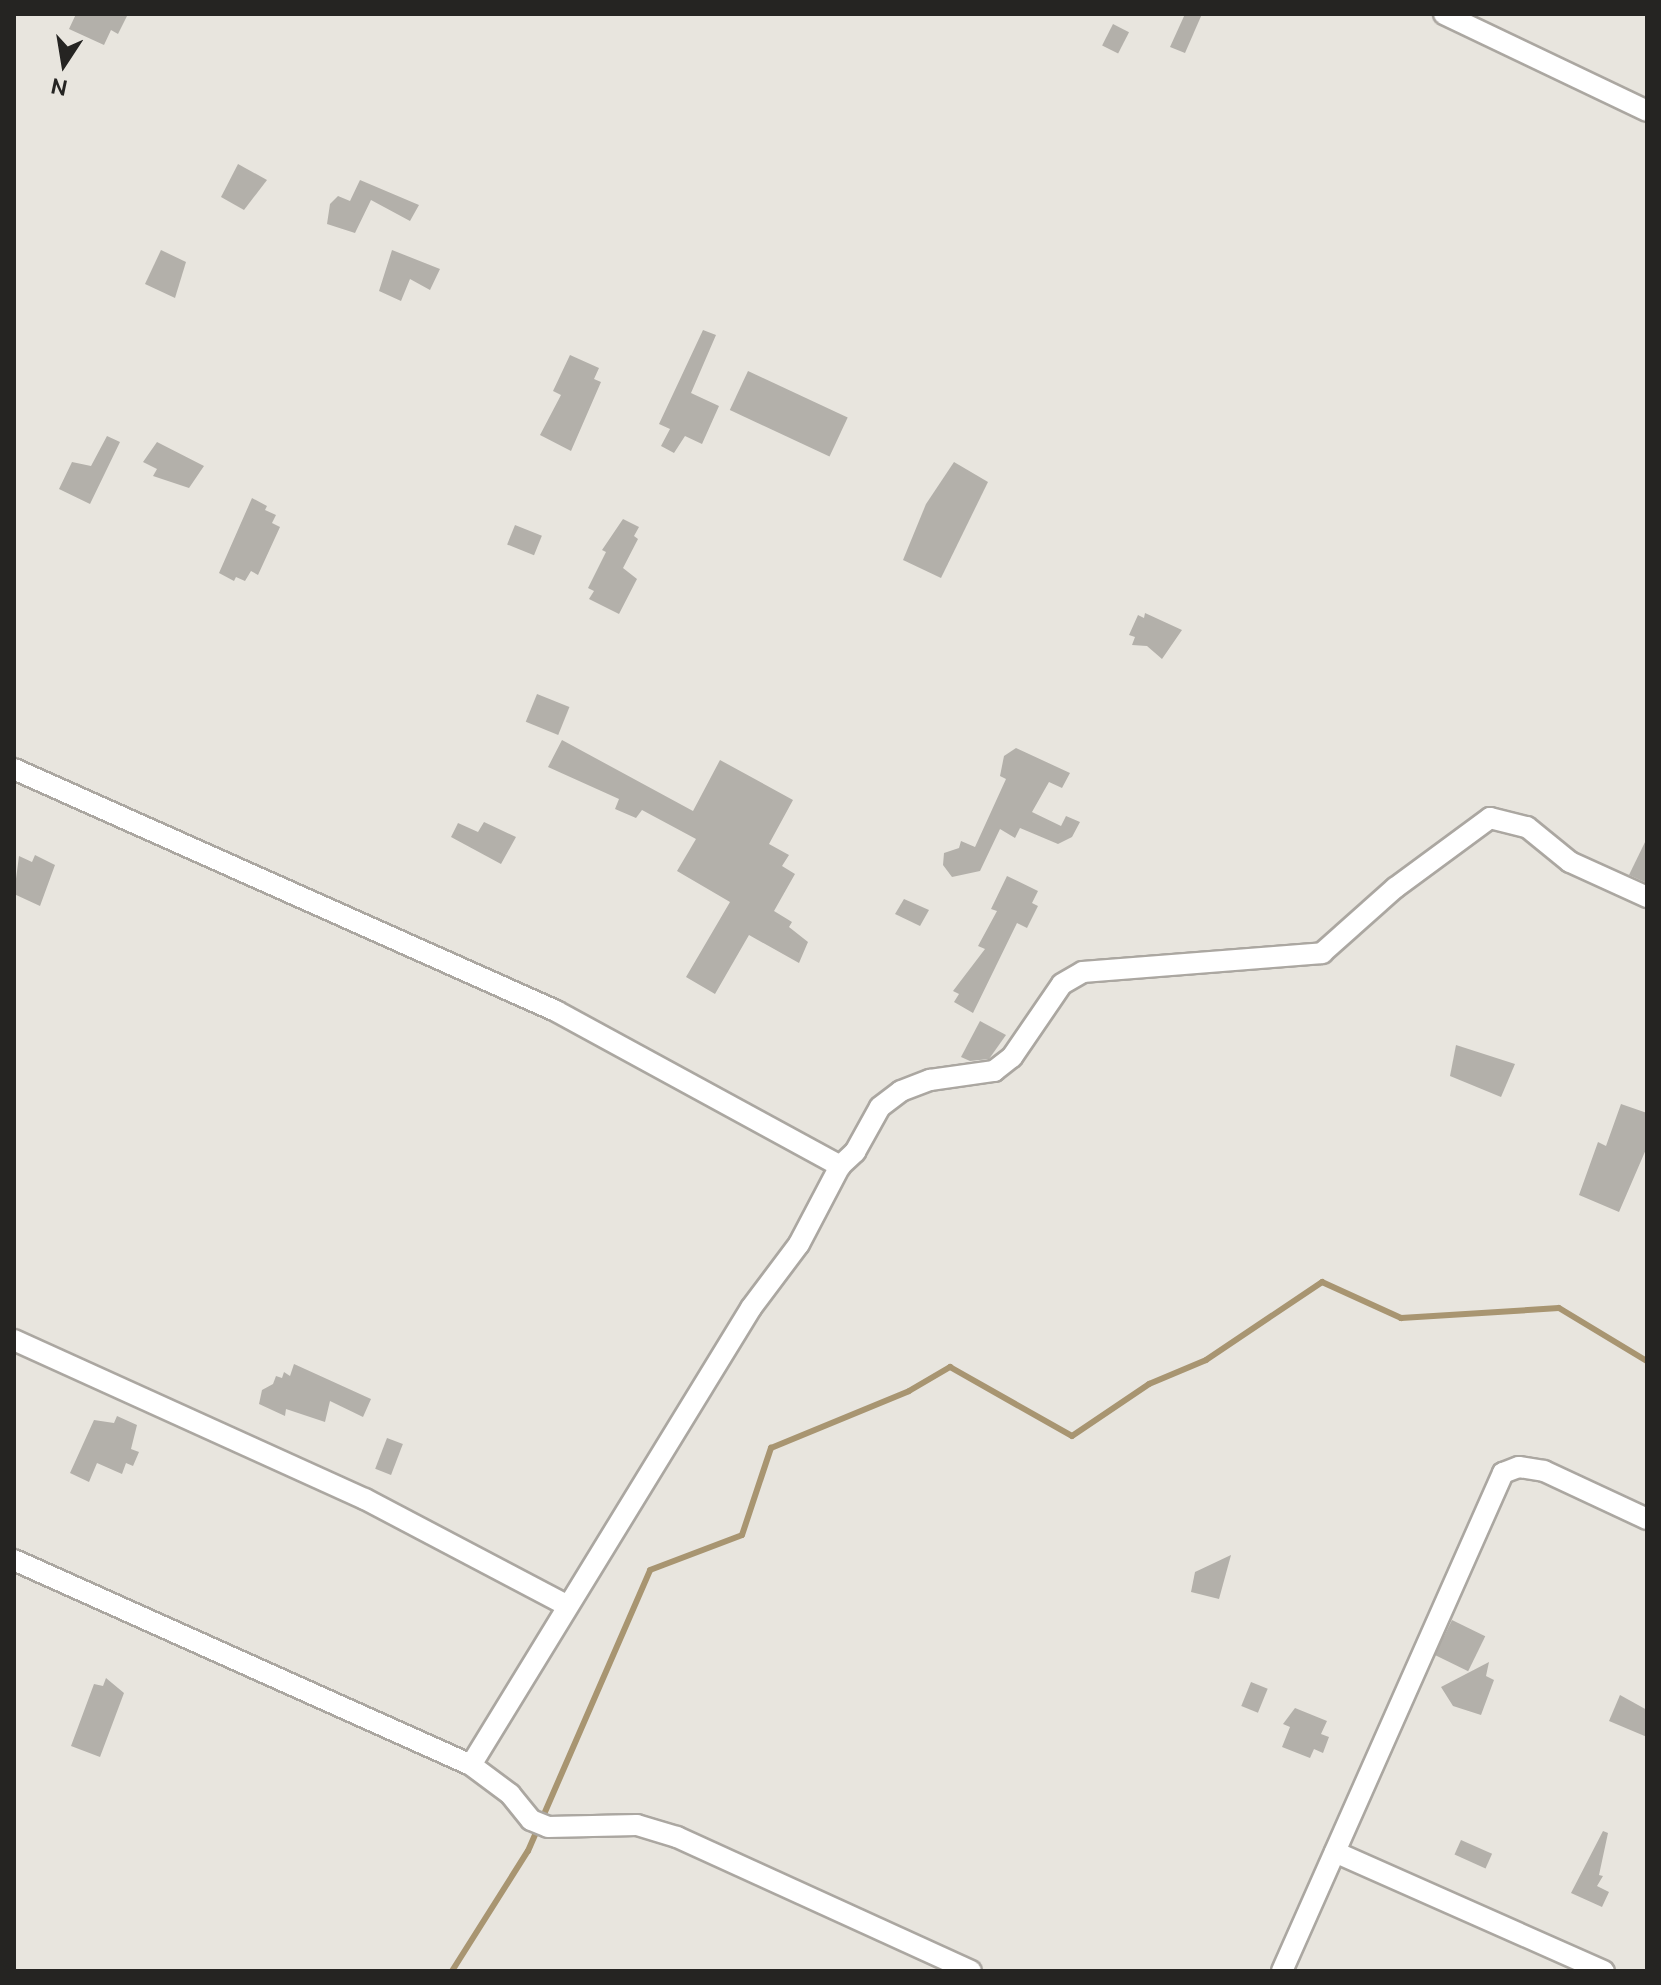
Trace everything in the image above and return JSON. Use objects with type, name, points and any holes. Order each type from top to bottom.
[{"type":"street","points":[[1444,14],[1647,111]]},
{"type":"street","points":[[14,769],[556,1011],[840,1166]]},
{"type":"street","points":[[471,1765],[751,1308],[799,1244],[840,1166],[855,1152],[880,1107],[901,1091],[930,1080],[994,1071],[1012,1057],[1062,984],[1083,972],[1201,960],[1310,958],[1346,936],[1395,888],[1490,818],[1527,827],[1570,862],[1647,897]]},
{"type":"street","points":[[14,1340],[365,1499],[568,1606]]},
{"type":"street","points":[[1282,1971],[1503,1473],[1519,1467],[1544,1471],[1647,1519]]},
{"type":"street","points":[[14,1560],[471,1765],[510,1794],[531,1820],[548,1827],[637,1825],[677,1837],[971,1971]]},
{"type":"street","points":[[1335,1852],[1604,1971]]},
{"type":"building","points":[[76,14],[128,14],[118,34],[111,30],[104,45],[69,29]]},
{"type":"building","points":[[1185,14],[1202,14],[1185,53],[1170,47]]},
{"type":"building","points":[[1113,24],[1129,32],[1118,54],[1102,45]]},
{"type":"building","points":[[238,164],[267,180],[244,210],[221,197]]},
{"type":"building","points":[[360,180],[419,205],[410,221],[371,200],[355,233],[327,224],[330,204],[338,196],[350,201]]},
{"type":"building","points":[[161,250],[186,262],[175,298],[145,284]]},
{"type":"building","points":[[392,250],[440,269],[430,290],[410,279],[401,301],[379,291]]},
{"type":"building","points":[[703,330],[716,335],[691,393],[719,406],[702,444],[685,436],[674,453],[661,446],[670,429],[659,424]]},
{"type":"building","points":[[570,355],[599,368],[594,379],[601,382],[571,451],[540,435],[561,395],[553,391]]},
{"type":"building","points":[[748,371],[848,417],[830,456],[730,410]]},
{"type":"building","points":[[107,436],[120,442],[90,504],[59,489],[72,462],[91,466]]},
{"type":"building","points":[[157,442],[204,466],[189,488],[153,476],[157,469],[143,462]]},
{"type":"building","points":[[954,462],[988,482],[941,578],[903,560],[926,504]]},
{"type":"building","points":[[252,498],[276,515],[272,523],[280,527],[258,575],[251,571],[245,581],[236,577],[234,581],[219,573]]},
{"type":"building","points":[[623,519],[639,527],[634,536],[638,539],[623,568],[637,579],[619,614],[589,599],[594,591],[588,588],[606,552],[602,550]]},
{"type":"building","points":[[515,525],[542,536],[534,555],[507,544]]},
{"type":"building","points":[[1145,613],[1182,630],[1162,659],[1147,646],[1132,645],[1135,637],[1129,635],[1138,615],[1144,618]]},
{"type":"building","points":[[537,694],[569,707],[558,735],[526,722]]},
{"type":"building","points":[[562,740],[693,811],[720,760],[793,800],[769,844],[789,855],[782,866],[795,874],[774,911],[792,922],[789,927],[808,942],[799,963],[749,935],[715,994],[686,977],[730,902],[677,871],[696,839],[642,810],[636,818],[615,809],[619,799],[548,767]]},
{"type":"building","points":[[1016,748],[1070,773],[1062,788],[1049,782],[1032,812],[1061,826],[1066,816],[1080,822],[1072,837],[1058,844],[1020,828],[1015,838],[1000,829],[980,871],[952,877],[943,865],[944,853],[959,848],[961,841],[975,847],[1006,779],[1000,776],[1004,756]]},
{"type":"building","points":[[484,822],[516,837],[501,864],[451,837],[458,823],[478,832]]},
{"type":"building","points":[[1647,838],[1647,883],[1629,875]]},
{"type":"building","points":[[35,855],[55,865],[40,906],[14,894],[19,856],[32,862]]},
{"type":"building","points":[[1007,876],[1038,891],[1032,903],[1038,906],[1027,928],[1017,923],[973,1013],[954,1002],[959,994],[953,991],[985,949],[978,946],[997,911],[991,909]]},
{"type":"building","points":[[904,899],[929,910],[920,926],[895,914]]},
{"type":"building","points":[[980,1021],[1006,1035],[989,1059],[970,1061],[961,1057]]},
{"type":"building","points":[[1456,1045],[1515,1064],[1501,1097],[1450,1076]]},
{"type":"building","points":[[1621,1104],[1647,1113],[1647,1147],[1619,1212],[1579,1195],[1598,1142],[1606,1146]]},
{"type":"building","points":[[294,1364],[371,1399],[363,1417],[330,1401],[325,1422],[286,1409],[285,1416],[259,1404],[262,1390],[273,1384],[276,1376],[282,1378],[284,1372],[290,1376]]},
{"type":"building","points":[[117,1416],[137,1425],[131,1449],[139,1452],[133,1466],[126,1463],[122,1474],[97,1463],[89,1482],[70,1473],[94,1420],[114,1423]]},
{"type":"building","points":[[387,1438],[403,1444],[391,1475],[375,1469]]},
{"type":"building","points":[[1231,1555],[1219,1599],[1191,1592],[1195,1572]]},
{"type":"building","points":[[1452,1620],[1485,1636],[1468,1671],[1435,1655]]},
{"type":"building","points":[[1489,1662],[1486,1676],[1494,1680],[1481,1715],[1453,1706],[1441,1687]]},
{"type":"building","points":[[106,1678],[124,1693],[100,1757],[71,1746],[94,1684],[103,1686]]},
{"type":"building","points":[[1251,1682],[1268,1689],[1258,1713],[1241,1706]]},
{"type":"building","points":[[1620,1695],[1647,1710],[1647,1737],[1609,1721]]},
{"type":"building","points":[[1295,1708],[1327,1721],[1321,1734],[1329,1737],[1323,1753],[1314,1749],[1310,1758],[1282,1747],[1290,1727],[1283,1724]]},
{"type":"building","points":[[1603,1831],[1608,1833],[1599,1875],[1603,1876],[1597,1886],[1609,1892],[1602,1907],[1571,1893]]},
{"type":"building","points":[[1461,1840],[1492,1854],[1486,1868],[1454,1855]]},
{"type":"waterway","points":[[452,1971],[528,1851],[650,1570],[742,1535],[771,1448],[909,1391],[950,1367],[1072,1436],[1149,1384],[1206,1360],[1322,1282],[1401,1318],[1559,1308],[1647,1361]]}]
